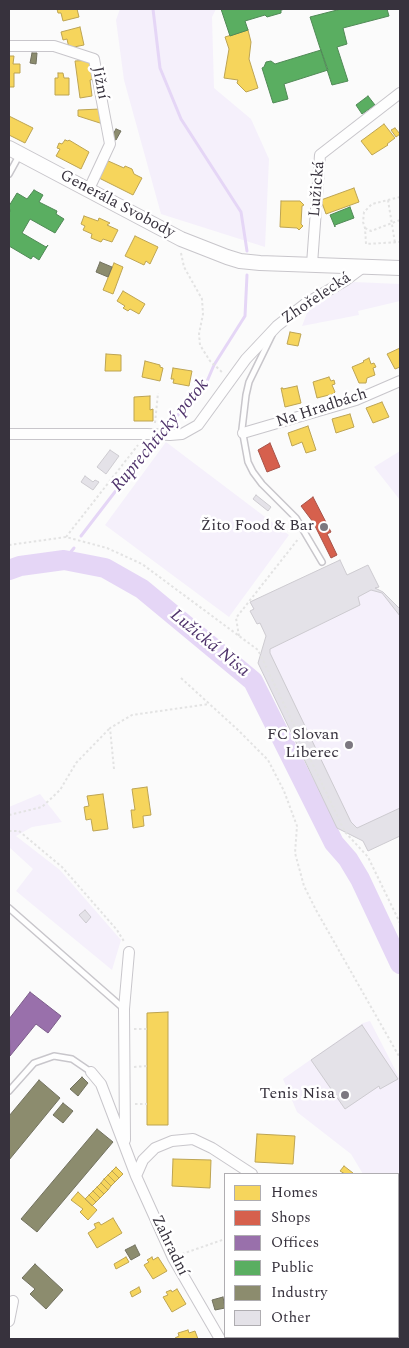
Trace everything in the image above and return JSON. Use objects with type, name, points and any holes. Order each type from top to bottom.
[{"type":"main road","name":"Generála Svobody","points":[[14,151],[182,239],[227,257]]},
{"type":"main road","name":"Zhořelecká","points":[[227,257],[260,263],[400,268]]},
{"type":"street","name":"Jižní","points":[[9,46],[54,46],[94,59],[110,144],[88,189]]},
{"type":"street","name":"Lužická","points":[[312,264],[320,155],[400,93]]},
{"type":"street","name":"Zhořelecká","points":[[147,434],[182,434],[198,425],[246,359],[277,326],[305,304],[346,280],[362,268]]},
{"type":"street","name":"Na Hradbách","points":[[243,433],[356,400],[400,382]]},
{"type":"street","points":[[9,434],[147,434]]},
{"type":"street","name":"Zahradní","points":[[125,1149],[124,1009],[130,952]]},
{"type":"street","name":"Zahradní","points":[[91,1072],[101,1084],[136,1176],[173,1258],[220,1339]]},
{"type":"street","points":[[136,1176],[143,1160],[155,1148],[172,1141],[193,1139],[212,1148],[250,1173]]},
{"type":"street","points":[[9,1321],[13,1301]]},
{"type":"lane","points":[[9,174],[14,151]]},
{"type":"lane","points":[[277,326],[249,382],[246,395],[243,433],[248,462],[262,484],[296,518],[322,562]]},
{"type":"lane","points":[[9,908],[124,1009]]},
{"type":"lane","name":"Zahradní","points":[[9,1091],[34,1064],[54,1056],[72,1059],[91,1072]]},
{"type":"path","points":[[400,197],[372,204],[367,208],[363,216],[366,228],[366,244],[400,242]]},
{"type":"path","points":[[388,200],[395,243]]},
{"type":"path","points":[[366,228],[371,231],[400,220]]},
{"type":"path","points":[[181,253],[188,276],[202,299],[200,345],[210,361],[231,380]]},
{"type":"path","points":[[66,537],[155,423],[158,393]]},
{"type":"path","points":[[239,636],[236,618],[303,532]]},
{"type":"path","points":[[9,545],[66,537],[107,548],[142,564],[258,650],[345,832],[368,857],[400,923]]},
{"type":"path","points":[[181,678],[268,760],[284,792],[297,826],[295,854],[304,886],[400,1058]]},
{"type":"path","points":[[9,815],[42,806],[60,790],[76,763],[110,728],[132,715],[209,704]]},
{"type":"path","points":[[110,728],[114,769]]},
{"type":"path","points":[[9,831],[19,831],[62,867],[118,930],[130,952]]},
{"type":"path","points":[[180,1255],[224,1239]]},
{"type":"shaded area","points":[[120,9],[216,9],[212,17],[214,88],[251,119],[269,159],[265,247],[161,214],[124,80],[116,20]]},
{"type":"shaded area","points":[[354,282],[400,284],[400,301],[358,311],[359,315],[302,326],[307,313],[319,302]]},
{"type":"shaded area","points":[[166,442],[289,535],[229,617],[105,525]]},
{"type":"shaded area","points":[[400,451],[400,500],[374,467]]},
{"type":"shaded area","name":"FC Slovan Liberec","points":[[340,560],[347,575],[368,565],[379,587],[376,589],[383,592],[400,609],[400,836],[368,851],[363,841],[337,828],[258,663],[266,636],[250,611],[253,609],[250,602]]},
{"type":"shaded area","points":[[40,794],[62,822],[32,827],[16,836],[60,870],[121,940],[112,970],[16,891],[33,869],[9,847],[9,807]]},
{"type":"shaded area","name":"Tenis Nisa","points":[[370,1021],[400,1079],[400,1201],[399,1173],[362,1173],[351,1154],[297,1112],[283,1079],[363,1023]]},
{"type":"building: Homes","points":[[57,9],[77,9],[79,17],[63,21],[61,13],[58,13]]},
{"type":"building: Homes","points":[[80,27],[84,45],[69,48],[67,39],[63,40],[61,32]]},
{"type":"building: Homes","points":[[248,30],[251,42],[249,59],[258,88],[246,92],[237,83],[238,80],[224,78],[229,49],[225,37]]},
{"type":"building: Homes","points":[[9,56],[14,56],[13,64],[20,64],[20,73],[14,73],[14,87],[9,87]]},
{"type":"building: Homes","points":[[91,60],[94,79],[90,80],[92,96],[80,98],[75,61]]},
{"type":"building: Homes","points":[[58,73],[63,73],[64,78],[69,78],[69,95],[55,95],[55,78],[58,78]]},
{"type":"building: Homes","points":[[100,109],[103,124],[78,116],[78,110]]},
{"type":"building: Homes","points":[[9,116],[33,128],[25,143],[9,135]]},
{"type":"building: Homes","points":[[384,124],[395,138],[372,155],[361,141]]},
{"type":"building: Homes","points":[[395,128],[400,134],[396,137],[391,130]]},
{"type":"building: Homes","points":[[65,140],[69,140],[89,152],[81,169],[56,156],[60,149],[57,148],[59,143],[62,144]]},
{"type":"building: Homes","points":[[106,160],[124,168],[125,166],[132,169],[134,174],[142,178],[133,195],[97,177]]},
{"type":"building: Homes","points":[[354,188],[359,202],[326,214],[321,200]]},
{"type":"building: Homes","points":[[281,201],[300,201],[304,205],[302,206],[301,224],[303,226],[299,230],[297,228],[280,227]]},
{"type":"building: Homes","points":[[84,216],[98,221],[99,218],[110,223],[107,225],[118,230],[112,242],[103,239],[101,242],[91,238],[92,234],[83,230],[85,226],[81,224]]},
{"type":"building: Homes","points":[[135,236],[158,247],[150,264],[146,261],[144,265],[125,256]]},
{"type":"building: Homes","points":[[114,263],[123,267],[113,294],[103,290]]},
{"type":"building: Homes","points":[[123,291],[145,304],[139,314],[130,309],[128,311],[123,308],[125,306],[117,301]]},
{"type":"building: Homes","points":[[290,332],[301,334],[298,346],[287,344]]},
{"type":"building: Homes","points":[[400,348],[400,367],[395,369],[387,354]]},
{"type":"building: Homes","points":[[106,354],[121,355],[121,371],[105,371]]},
{"type":"building: Homes","points":[[369,358],[371,364],[374,363],[376,367],[373,368],[375,375],[367,378],[366,383],[359,383],[352,367]]},
{"type":"building: Homes","points":[[145,361],[160,365],[163,368],[160,381],[142,377]]},
{"type":"building: Homes","points":[[173,368],[192,371],[189,386],[173,383],[174,379],[171,379]]},
{"type":"building: Homes","points":[[329,377],[331,381],[334,380],[335,384],[332,385],[335,392],[317,398],[313,382]]},
{"type":"building: Homes","points":[[297,386],[301,403],[285,407],[281,388]]},
{"type":"building: Homes","points":[[150,396],[150,410],[153,409],[153,421],[134,421],[134,397]]},
{"type":"building: Homes","points":[[382,402],[389,417],[373,423],[366,408]]},
{"type":"building: Homes","points":[[350,414],[354,427],[336,433],[332,419]]},
{"type":"building: Homes","points":[[308,426],[316,450],[306,453],[302,442],[292,446],[288,433]]},
{"type":"building: Homes","points":[[147,787],[151,815],[143,816],[144,826],[133,828],[131,810],[135,810],[132,789]]},
{"type":"building: Homes","points":[[103,794],[108,829],[93,831],[91,819],[86,820],[84,807],[89,806],[87,796]]},
{"type":"building: Homes","points":[[168,1012],[168,1125],[147,1125],[147,1013]]},
{"type":"building: Homes","points":[[257,1134],[295,1136],[293,1164],[255,1162]]},
{"type":"building: Homes","points":[[173,1159],[211,1160],[210,1188],[172,1186]]},
{"type":"building: Homes","points":[[344,1166],[353,1173],[343,1173],[340,1171]]},
{"type":"building: Homes","points":[[116,1167],[123,1174],[119,1178],[112,1171]]},
{"type":"building: Homes","points":[[112,1171],[119,1178],[115,1182],[108,1175]]},
{"type":"building: Homes","points":[[108,1175],[115,1182],[111,1186],[104,1179]]},
{"type":"building: Homes","points":[[104,1179],[111,1186],[108,1190],[101,1183]]},
{"type":"building: Homes","points":[[101,1183],[108,1190],[104,1194],[97,1187]]},
{"type":"building: Homes","points":[[97,1187],[104,1194],[100,1198],[93,1191]]},
{"type":"building: Homes","points":[[93,1191],[100,1198],[96,1202],[89,1195]]},
{"type":"building: Homes","points":[[78,1192],[97,1210],[88,1220],[80,1212],[83,1209],[71,1200]]},
{"type":"building: Homes","points":[[89,1195],[96,1202],[92,1206],[85,1199]]},
{"type":"building: Homes","points":[[113,1218],[122,1233],[97,1248],[88,1233],[96,1228],[94,1224],[99,1222],[101,1225]]},
{"type":"building: Homes","points":[[399,1223],[400,1223],[399,1251]]},
{"type":"building: Homes","points":[[126,1257],[129,1262],[116,1269],[114,1264]]},
{"type":"building: Homes","points":[[152,1257],[153,1260],[158,1257],[167,1271],[153,1279],[144,1265]]},
{"type":"building: Homes","points":[[139,1287],[141,1292],[132,1297],[130,1292]]},
{"type":"building: Homes","points":[[177,1289],[186,1304],[172,1312],[163,1297],[168,1295],[166,1292],[171,1290],[172,1292]]},
{"type":"building: Homes","points":[[188,1330],[189,1333],[195,1331],[198,1339],[175,1338],[179,1336],[178,1333]]},
{"type":"building: Shops","points":[[270,443],[280,467],[267,472],[258,450]]},
{"type":"building: Shops","points":[[313,497],[331,532],[327,534],[337,555],[331,558],[313,522],[301,506]]},
{"type":"building: Offices","points":[[30,992],[61,1016],[48,1033],[36,1024],[10,1056],[9,1019]]},
{"type":"building: Public","points":[[221,9],[286,9],[281,10],[281,13],[267,17],[265,15],[245,21],[248,30],[230,36]]},
{"type":"building: Public","points":[[341,9],[387,9],[389,16],[343,28],[347,44],[337,47],[348,81],[332,85],[310,17]]},
{"type":"building: Public","points":[[321,50],[328,70],[284,84],[288,99],[273,103],[262,68],[266,62],[271,61],[275,64]]},
{"type":"building: Public","points":[[368,96],[375,105],[362,114],[356,105]]},
{"type":"building: Public","points":[[34,190],[43,195],[39,202],[57,211],[56,214],[64,219],[55,233],[30,219],[22,233],[46,247],[48,245],[39,260],[33,256],[31,259],[9,246],[9,206],[17,193],[27,199]]},
{"type":"building: Public","points":[[350,207],[354,218],[335,225],[335,227],[330,215]]},
{"type":"building: Industry","points":[[32,53],[37,53],[36,64],[30,63]]},
{"type":"building: Industry","points":[[116,129],[121,131],[116,140],[111,138]]},
{"type":"building: Industry","points":[[100,262],[112,267],[108,277],[96,272]]},
{"type":"building: Industry","points":[[82,1077],[88,1083],[78,1096],[70,1089]]},
{"type":"building: Industry","points":[[39,1080],[60,1098],[9,1160],[9,1116]]},
{"type":"building: Industry","points":[[63,1103],[73,1111],[63,1123],[53,1115]]},
{"type":"building: Industry","points":[[97,1129],[113,1142],[37,1232],[21,1219]]},
{"type":"building: Industry","points":[[135,1245],[140,1255],[131,1260],[125,1250]]},
{"type":"building: Industry","points":[[35,1264],[63,1290],[46,1309],[30,1294],[35,1289],[22,1278]]},
{"type":"building: Industry","points":[[223,1297],[224,1308],[215,1310],[212,1300]]},
{"type":"building: Other","points":[[110,450],[119,456],[106,474],[97,467]]},
{"type":"building: Other","points":[[85,476],[93,482],[95,480],[99,482],[93,490],[81,482]]},
{"type":"building: Other","points":[[256,495],[271,507],[268,511],[253,499]]},
{"type":"building: Other","points":[[340,560],[347,575],[368,565],[379,587],[375,588],[383,592],[400,609],[400,616],[382,593],[371,590],[358,597],[360,605],[270,649],[270,653],[351,822],[357,828],[400,808],[400,836],[368,851],[363,841],[337,828],[258,663],[266,636],[260,623],[257,624],[250,611],[254,609],[250,602]]},
{"type":"building: Other","points":[[85,910],[91,917],[86,923],[79,915]]},
{"type":"building: Other","points":[[362,1025],[398,1079],[380,1089],[379,1086],[345,1109],[311,1060]]},
{"type":"waterway","name":"Ruprechtický potok","points":[[153,9],[160,68],[181,119],[241,212],[247,251]]},
{"type":"waterway","name":"Ruprechtický potok","points":[[162,432],[205,386],[214,365],[245,316],[247,275]]},
{"type":"waterway","name":"Ruprechtický potok","points":[[81,536],[158,436]]},
{"type":"waterway","name":"Ruprechtický potok","points":[[64,560],[74,548]]},
{"type":"waterway","name":"Lužická Nisa","points":[[9,570],[20,566],[64,560],[105,568],[142,589],[253,681],[334,843],[348,859],[360,879],[400,964]]},
{"type":"place","name":"Žito Food & Bar","points":[[324,527]]},
{"type":"place","name":"FC Slovan Liberec","points":[[349,745]]},
{"type":"place","name":"Tenis Nisa","points":[[345,1095]]}]
